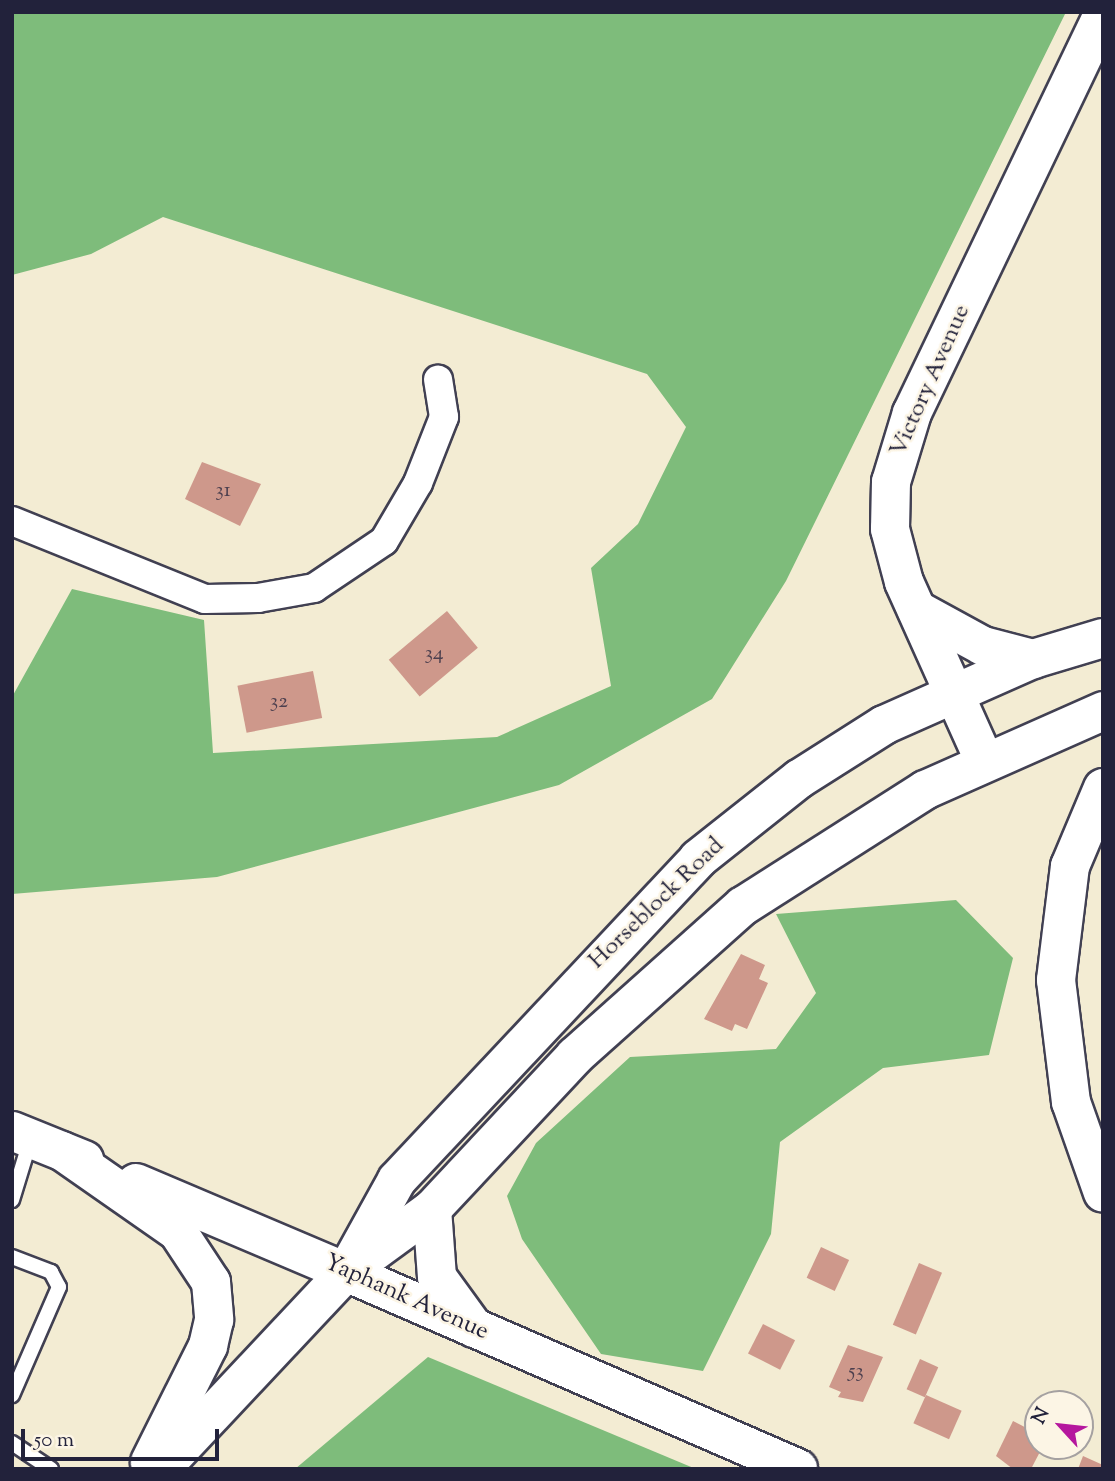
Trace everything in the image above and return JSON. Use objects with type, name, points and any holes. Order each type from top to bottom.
[{"type":"main road","name":"Victory Avenue","points":[[984,760],[916,610],[890,529],[895,458],[1103,14]]},
{"type":"main road","points":[[916,610],[983,646],[1033,659]]},
{"type":"main road","name":"Horseblock Road","points":[[346,1272],[397,1180],[698,859],[799,779],[884,725],[954,691],[1033,659],[1103,638]]},
{"type":"main road","name":"Horseblock Road","points":[[161,1469],[346,1272],[432,1209],[575,1056],[743,906],[853,831],[984,760],[1103,711]]},
{"type":"main road","points":[[1103,788],[1070,866],[1056,980],[1071,1102],[1103,1193]]},
{"type":"main road","points":[[35,1140],[178,1232],[211,1282],[214,1320],[208,1346],[146,1469]]},
{"type":"main road","name":"Yaphank Avenue","points":[[35,1140],[799,1469]]},
{"type":"main road","points":[[432,1209],[437,1277],[474,1328]]},
{"type":"street","points":[[12,521],[205,598],[258,598],[314,588],[384,541],[418,484],[444,417],[438,379]]},
{"type":"lane","points":[[12,1200],[35,1140]]},
{"type":"lane","points":[[12,1258],[51,1272],[59,1287],[12,1395]]},
{"type":"lane","points":[[12,1443],[51,1469]]},
{"type":"green space","points":[[12,12],[1066,12],[786,581],[712,699],[559,785],[217,877],[12,894],[12,697],[72,589],[204,620],[213,753],[497,737],[611,686],[591,568],[638,524],[686,427],[647,374],[163,217],[91,254],[12,275]]},
{"type":"green space","points":[[956,900],[1013,958],[989,1055],[883,1068],[780,1142],[771,1234],[703,1371],[601,1354],[522,1239],[507,1196],[536,1143],[630,1057],[776,1049],[816,993],[776,914]]},
{"type":"green space","points":[[428,1357],[696,1469],[295,1469]]},
{"type":"building","points":[[202,462],[261,484],[240,526],[185,499]]},
{"type":"building","points":[[447,611],[478,648],[420,697],[389,660]]},
{"type":"building","points":[[313,671],[322,718],[247,733],[237,686]]},
{"type":"building","points":[[741,954],[765,965],[759,979],[768,983],[747,1029],[735,1024],[732,1031],[704,1019]]},
{"type":"building","points":[[821,1247],[849,1260],[835,1291],[807,1278]]},
{"type":"building","points":[[919,1263],[942,1273],[916,1334],[893,1325]]},
{"type":"building","points":[[763,1324],[795,1340],[780,1370],[748,1353]]},
{"type":"building","points":[[848,1345],[883,1357],[863,1402],[838,1397],[841,1392],[829,1387]]},
{"type":"building","points":[[920,1359],[938,1367],[925,1397],[907,1389]]},
{"type":"building","points":[[926,1395],[962,1411],[949,1439],[913,1423]]},
{"type":"building","points":[[1013,1421],[1024,1427],[1024,1460],[1036,1460],[1031,1469],[1013,1469],[996,1456]]},
{"type":"building","points":[[1081,1460],[1092,1460],[1103,1465],[1103,1469],[1078,1469]]}]
